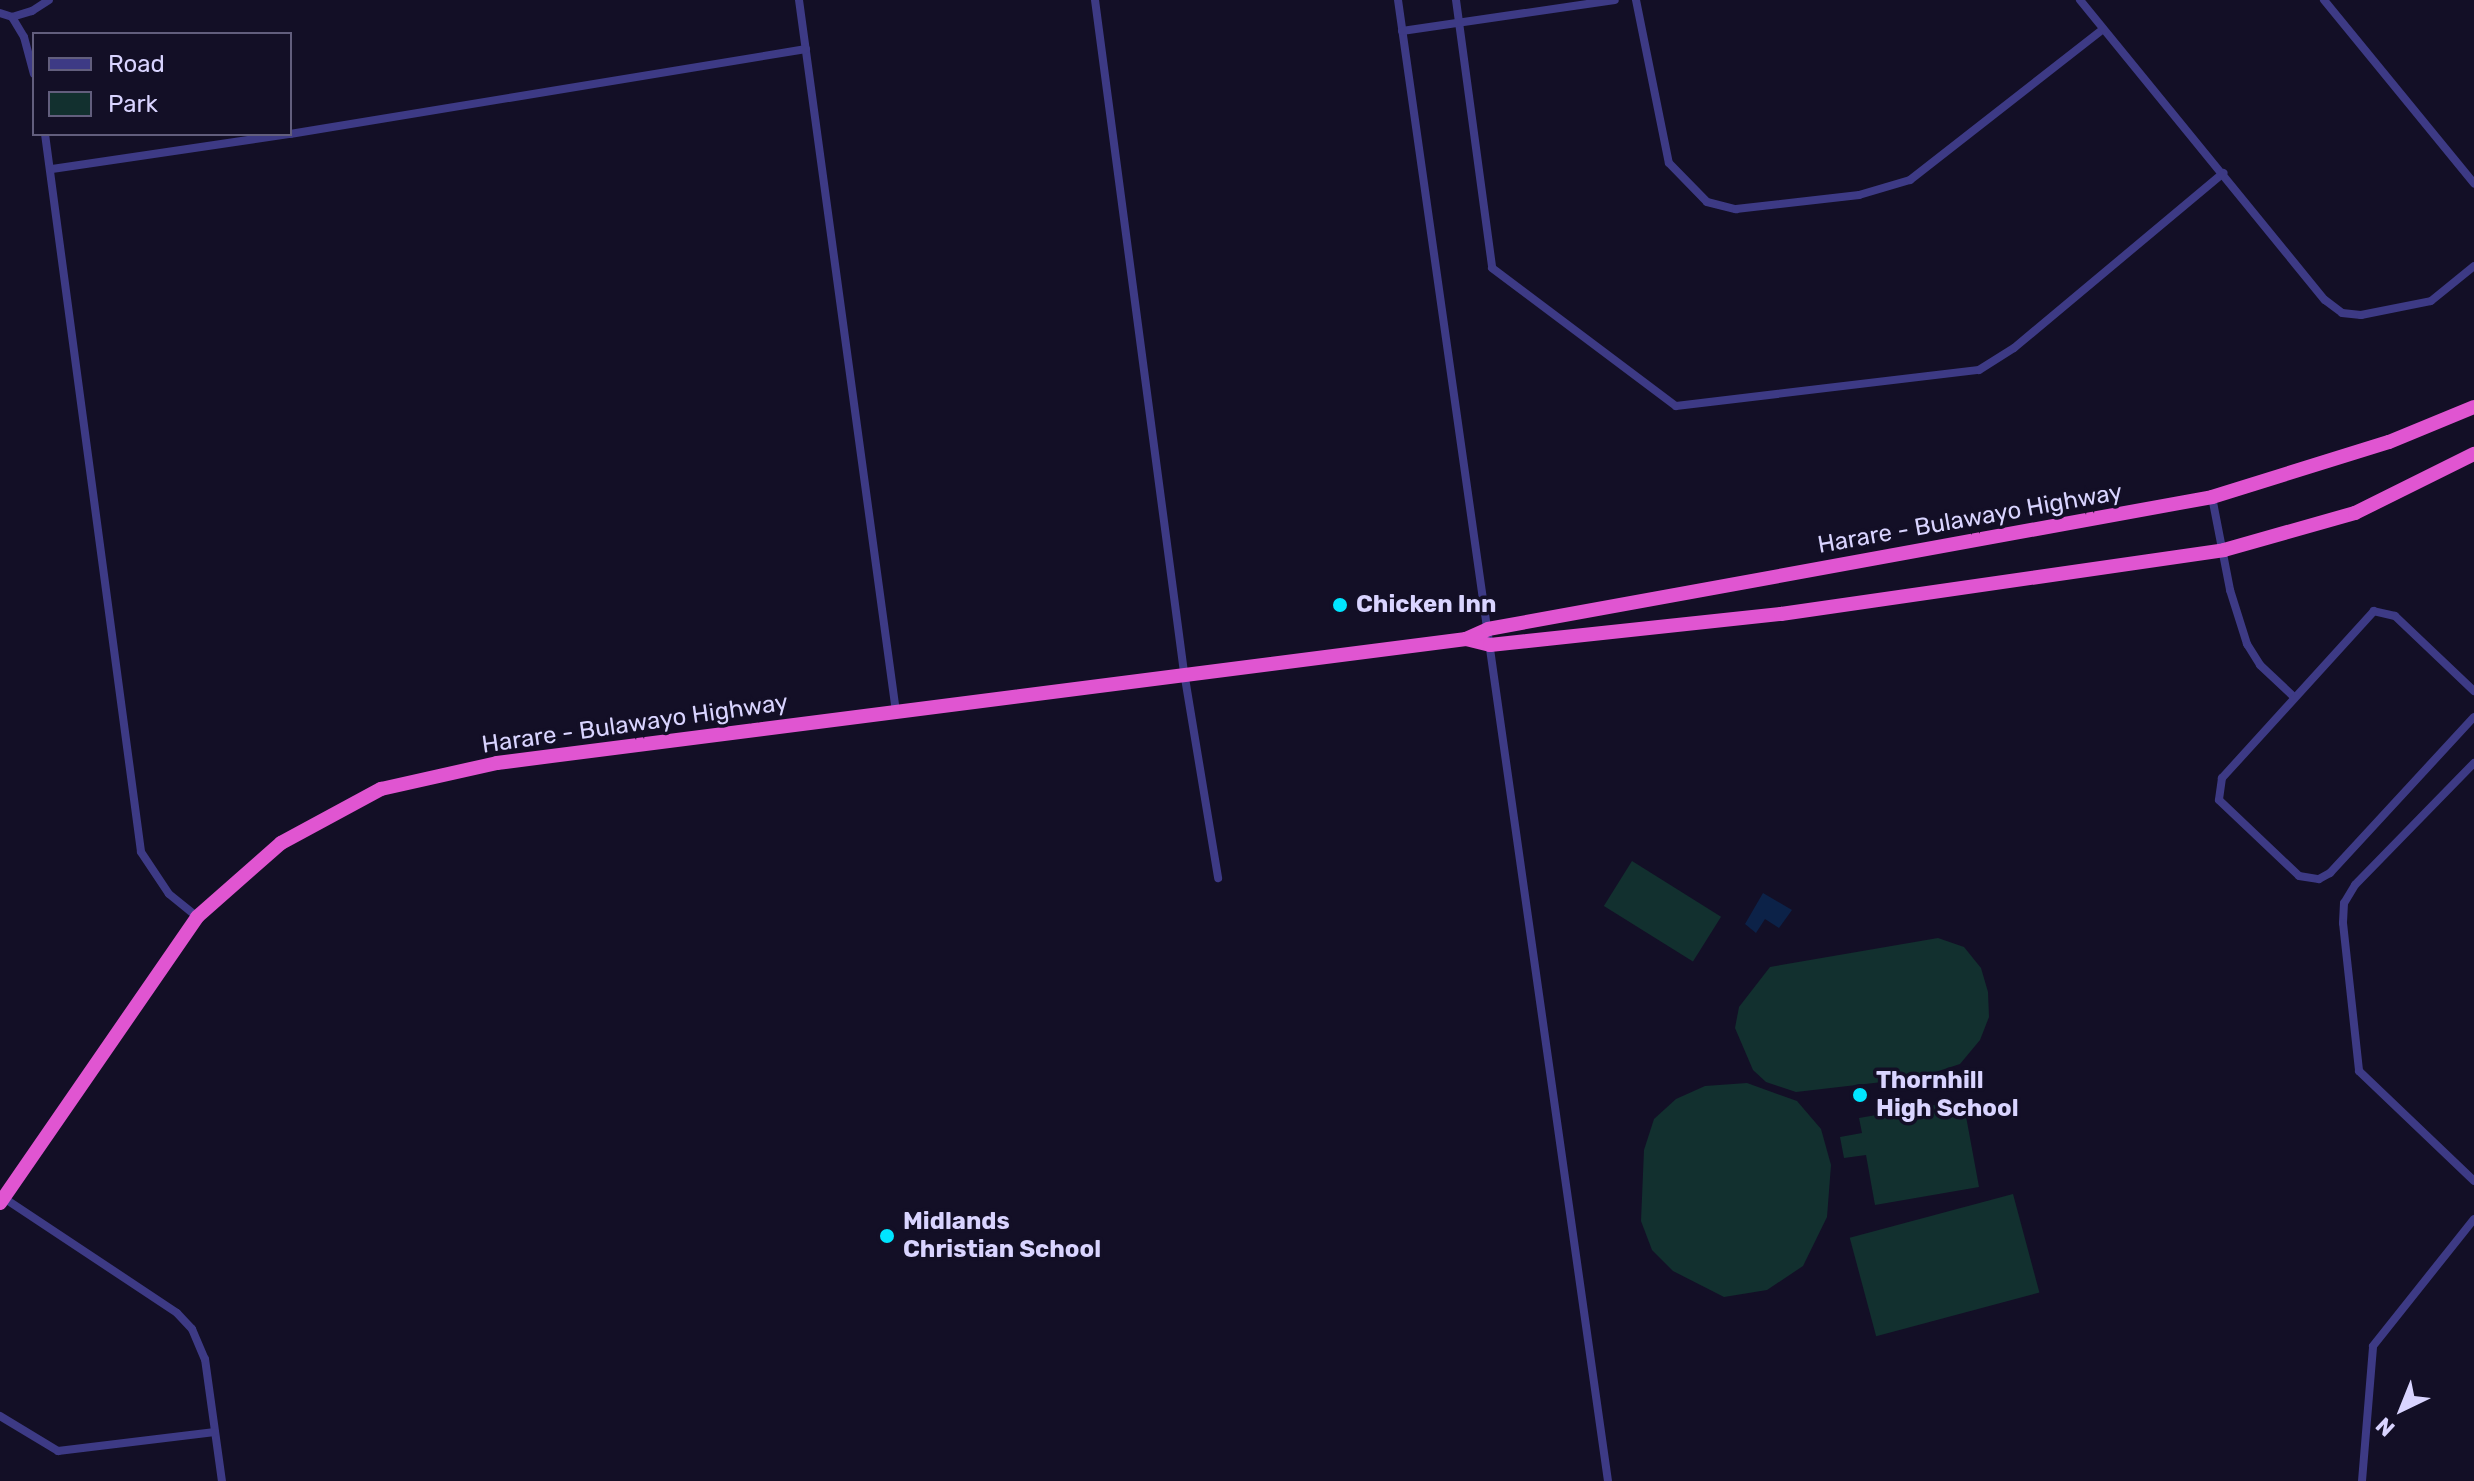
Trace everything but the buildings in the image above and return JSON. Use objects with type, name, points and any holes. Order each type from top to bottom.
[{"type":"highway","name":"Harare - Bulawayo Highway","points":[[1,1199],[197,917],[281,843],[381,789],[497,763],[1184,672],[1466,639],[1488,629],[2212,497],[2389,442],[2474,407]]},
{"type":"highway","name":"Harare - Bulawayo Highway","points":[[1466,639],[1490,645],[1876,602],[2224,550],[2355,513],[2474,454]]},
{"type":"street","points":[[0,13],[12,17],[49,0]]},
{"type":"street","points":[[799,0],[896,712]]},
{"type":"street","points":[[1095,0],[1184,672],[1218,878]]},
{"type":"street","points":[[1398,0],[1608,1481]]},
{"type":"street","points":[[1456,0],[1492,268],[1676,406],[1979,370],[2014,348],[2223,173]]},
{"type":"street","points":[[1402,31],[1615,0]]},
{"type":"street","points":[[1636,0],[1669,163],[1707,202],[1736,209],[1859,195],[1910,180],[2103,29]]},
{"type":"street","points":[[2080,0],[2325,300],[2342,313],[2361,315],[2431,301],[2474,266]]},
{"type":"street","points":[[2324,0],[2474,183]]},
{"type":"street","points":[[12,17],[32,69]]},
{"type":"street","points":[[292,134],[806,49]]},
{"type":"street","points":[[45,136],[52,169],[85,458],[141,852],[169,894],[197,917]]},
{"type":"street","points":[[52,169],[276,136]]},
{"type":"street","points":[[2212,497],[2247,644],[2260,665],[2293,696]]},
{"type":"street","points":[[2474,691],[2384,611],[2374,611],[2293,696],[2222,778],[2219,800],[2309,881],[2330,873],[2474,717]]},
{"type":"street","points":[[2474,763],[2355,885],[2344,903],[2343,923],[2359,1071],[2474,1181]]},
{"type":"street","points":[[1,1199],[177,1313],[192,1329],[205,1359],[222,1481]]},
{"type":"street","points":[[2362,1481],[2373,1346],[2474,1219]]},
{"type":"street","points":[[0,1416],[58,1451],[215,1432]]},
{"type":"green space","points":[[1632,861],[1721,917],[1693,962],[1604,906]]},
{"type":"green space","points":[[1938,938],[1964,947],[1981,968],[1988,992],[1989,1017],[1980,1040],[1960,1064],[1917,1078],[1796,1092],[1766,1082],[1753,1070],[1735,1028],[1739,1007],[1770,967]]},
{"type":"green space","points":[[1747,1083],[1797,1101],[1821,1129],[1831,1165],[1827,1217],[1803,1266],[1767,1290],[1724,1297],[1673,1271],[1652,1250],[1641,1221],[1644,1150],[1654,1119],[1676,1099],[1705,1086]]},
{"type":"green space","points":[[1963,1100],[1979,1187],[1875,1205],[1866,1155],[1844,1158],[1840,1137],[1862,1133],[1859,1118]]},
{"type":"green space","points":[[2013,1194],[2039,1293],[1876,1336],[1850,1238]]},
{"type":"water","points":[[1763,893],[1792,910],[1779,928],[1765,919],[1756,933],[1745,924]]},
{"type":"place","name":"Chicken Inn","points":[[1340,605]]},
{"type":"place","name":"Thornhill High School","points":[[1860,1095]]},
{"type":"place","name":"Midlands Christian School","points":[[887,1236]]}]
